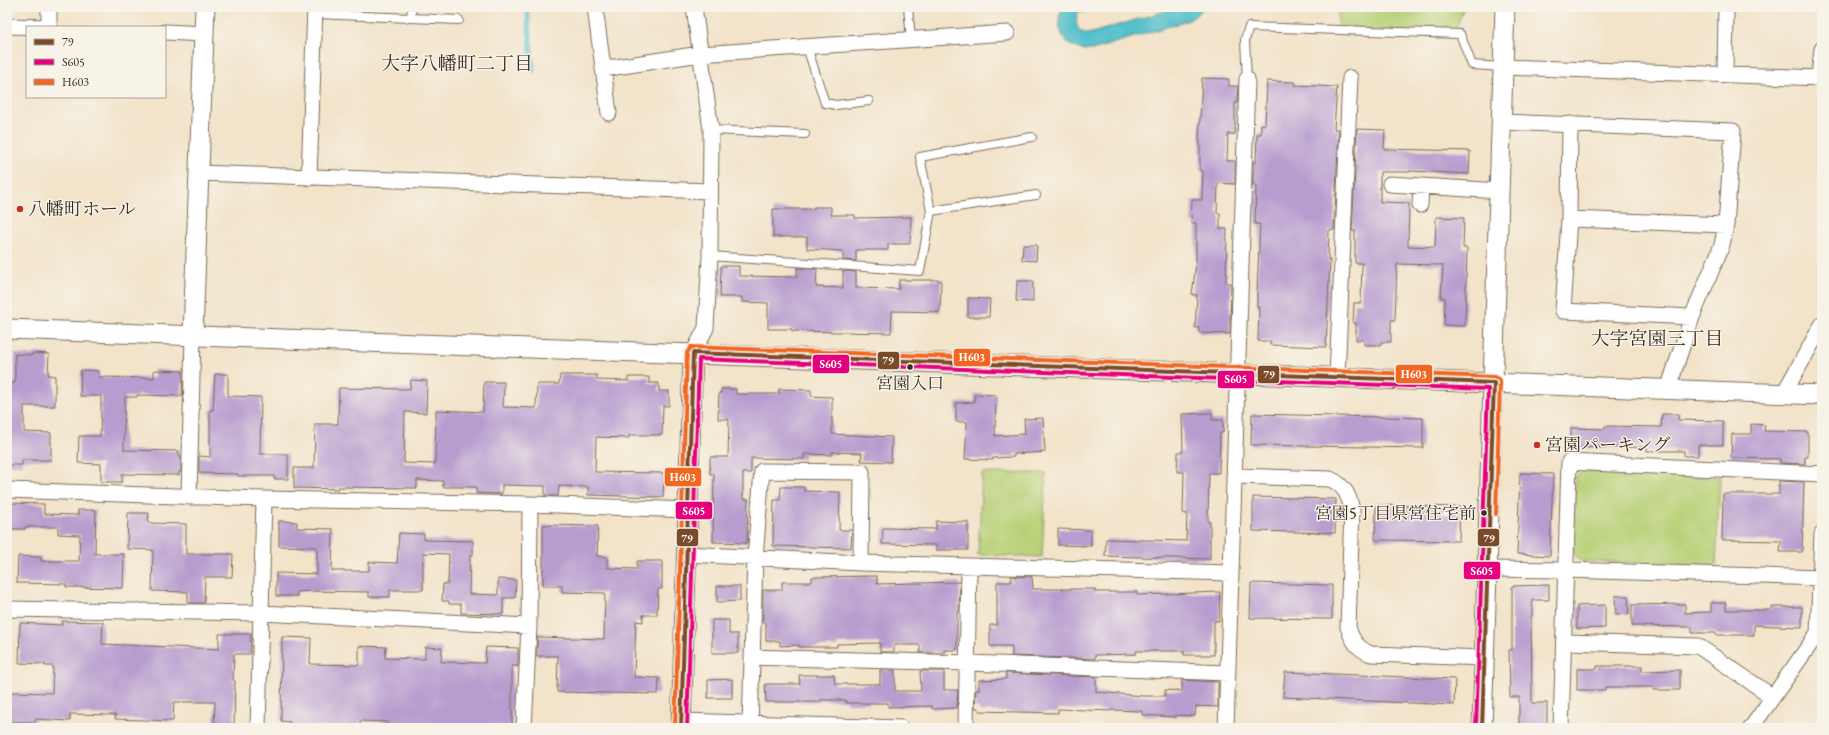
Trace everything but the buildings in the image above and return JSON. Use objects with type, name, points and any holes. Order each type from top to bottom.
[{"type":"street","points":[[49,7],[49,26]]},
{"type":"street","points":[[189,497],[193,335],[205,7]]},
{"type":"street","points":[[595,7],[609,113]]},
{"type":"street","points":[[694,7],[711,130],[710,256],[706,328],[693,353],[681,725],[901,728]]},
{"type":"street","points":[[1482,728],[1505,7]]},
{"type":"street","points":[[1725,74],[1726,7]]},
{"type":"street","points":[[309,178],[315,10]]},
{"type":"street","points":[[7,26],[26,26]]},
{"type":"street","points":[[166,32],[204,34]]},
{"type":"street","points":[[603,69],[700,54],[1007,33]]},
{"type":"street","points":[[1504,67],[1820,78],[1822,49]]},
{"type":"street","points":[[1338,377],[1350,78]]},
{"type":"street","points":[[1226,728],[1247,79]]},
{"type":"street","points":[[1502,122],[1733,131],[1726,225],[1722,245],[1692,317],[1668,389]]},
{"type":"street","points":[[1570,124],[1569,219],[1563,312],[1692,317]]},
{"type":"street","points":[[199,173],[710,191]]},
{"type":"street","points":[[1390,184],[1500,191]]},
{"type":"street","points":[[1420,205],[1421,186]]},
{"type":"street","points":[[1569,219],[1726,225]]},
{"type":"street","points":[[1784,393],[1822,326]]},
{"type":"street","points":[[7,329],[1822,395]]},
{"type":"street","points":[[1561,728],[1569,462],[1822,474]]},
{"type":"street","points":[[750,726],[755,558],[762,471],[862,472],[861,563]]},
{"type":"street","points":[[1234,476],[1330,479],[1340,484],[1346,491],[1352,510],[1348,627],[1355,643],[1362,650],[1371,654],[1485,658]]},
{"type":"street","points":[[7,490],[189,497],[530,504],[688,510]]},
{"type":"street","points":[[258,728],[264,499]]},
{"type":"street","points":[[524,728],[529,626],[530,504]]},
{"type":"street","points":[[1751,728],[1818,633],[1822,534]]},
{"type":"street","points":[[686,554],[861,563],[1231,573]]},
{"type":"street","points":[[966,728],[970,566]]},
{"type":"street","points":[[1488,569],[1821,578]]},
{"type":"street","points":[[7,609],[260,613],[529,626]]},
{"type":"street","points":[[1564,642],[1698,646],[1773,697]]},
{"type":"street","points":[[752,657],[968,663],[1228,674]]},
{"type":"lane","points":[[411,18],[412,7]]},
{"type":"lane","points":[[908,7],[911,39]]},
{"type":"lane","points":[[315,10],[411,18],[459,20]]},
{"type":"lane","points":[[1247,79],[1245,40],[1249,27],[1460,34],[1472,65],[1504,67]]},
{"type":"lane","points":[[808,47],[825,103],[836,105],[869,101]]},
{"type":"lane","points":[[711,130],[805,134]]},
{"type":"lane","points":[[710,256],[920,271],[931,211],[920,157],[1032,137]]},
{"type":"lane","points":[[931,211],[1036,195]]},
{"type":"green space","points":[[1338,7],[1464,7],[1453,37],[1337,31]]},
{"type":"green space","points":[[1583,471],[1720,477],[1716,566],[1581,561],[1573,553],[1576,477]]},
{"type":"green space","points":[[982,473],[1046,473],[1042,557],[978,555]]},
{"type":"water","points":[[1063,7],[1118,7],[1107,10],[1088,10],[1078,12],[1076,19],[1077,26],[1081,31],[1088,34],[1179,7],[1203,7],[1199,13],[1189,20],[1092,50],[1084,50],[1073,46],[1062,34],[1059,18]]},
{"type":"waterway","points":[[527,7],[533,70]]},
{"type":"transit line","name":"H603","points":[[675,728],[687,353],[691,347],[1495,377],[1499,379],[1500,383],[1496,514]]},
{"type":"transit line","name":"79","points":[[681,728],[693,353],[1494,383],[1482,728]]},
{"type":"transit line","name":"S605","points":[[687,728],[699,359],[1488,389],[1476,728]]},
{"type":"place","name":"八幡町ホール","points":[[20,209]]},
{"type":"place","name":"宮園入口","points":[[910,367]]},
{"type":"place","name":"宮園パーキング","points":[[1537,445]]},
{"type":"place","name":"宮園5丁目県営住宅前","points":[[1484,513]]},
{"type":"district","name":"大字八幡町二丁目","points":[[457,63]]},
{"type":"district","name":"大字宮園三丁目","points":[[1657,338]]}]
